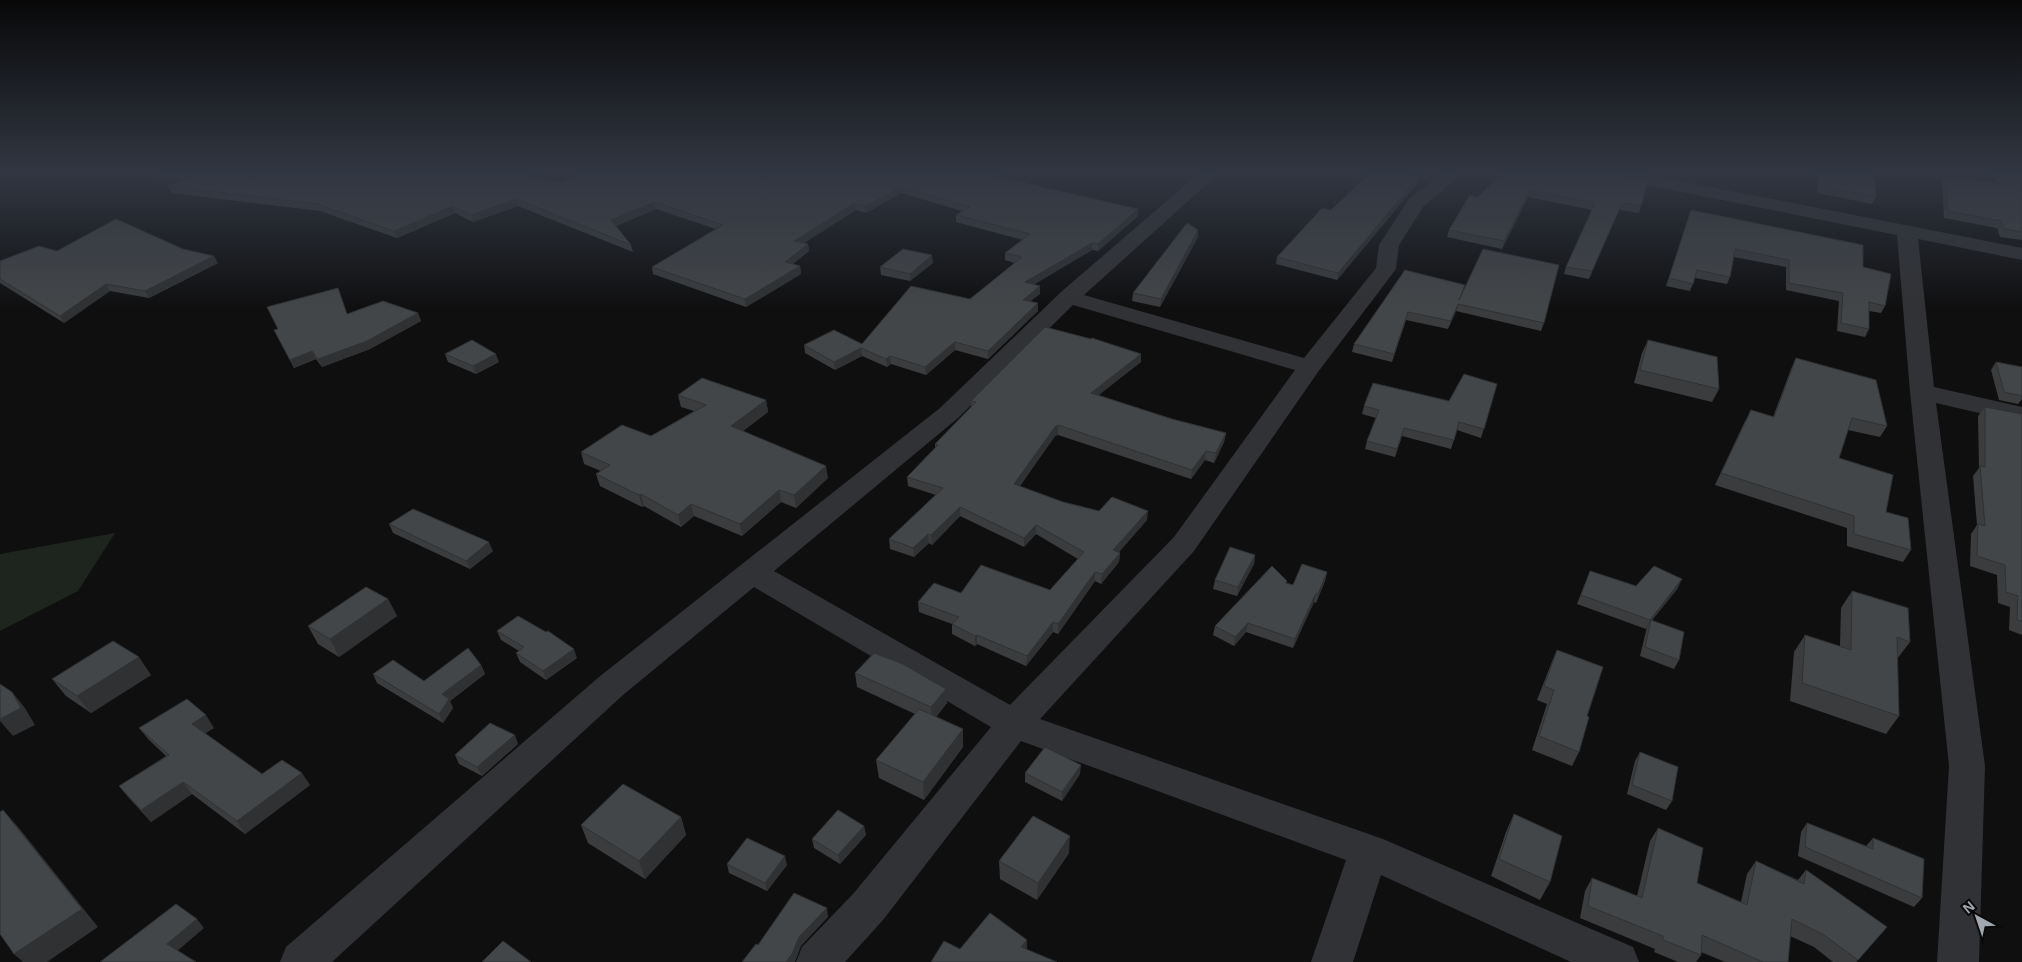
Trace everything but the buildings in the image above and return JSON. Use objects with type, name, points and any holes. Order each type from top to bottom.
[{"type":"street","points":[[301,962],[610,686],[949,413],[1069,297],[1158,219]]},
{"type":"street","points":[[817,962],[868,907],[1014,724],[1184,544],[1309,367],[1386,269],[1390,245],[1406,219]]},
{"type":"street","points":[[1841,219],[2022,254]]},
{"type":"street","points":[[1907,232],[1922,392],[1968,766],[1958,962]]},
{"type":"street","points":[[1069,297],[1309,367]]},
{"type":"street","points":[[1922,392],[2022,415]]},
{"type":"street","points":[[751,571],[1014,724],[1369,851],[1618,962]]},
{"type":"street","points":[[1332,962],[1369,851]]},
{"type":"shaded area","points":[[115,533],[78,591],[0,631],[0,554]]}]
